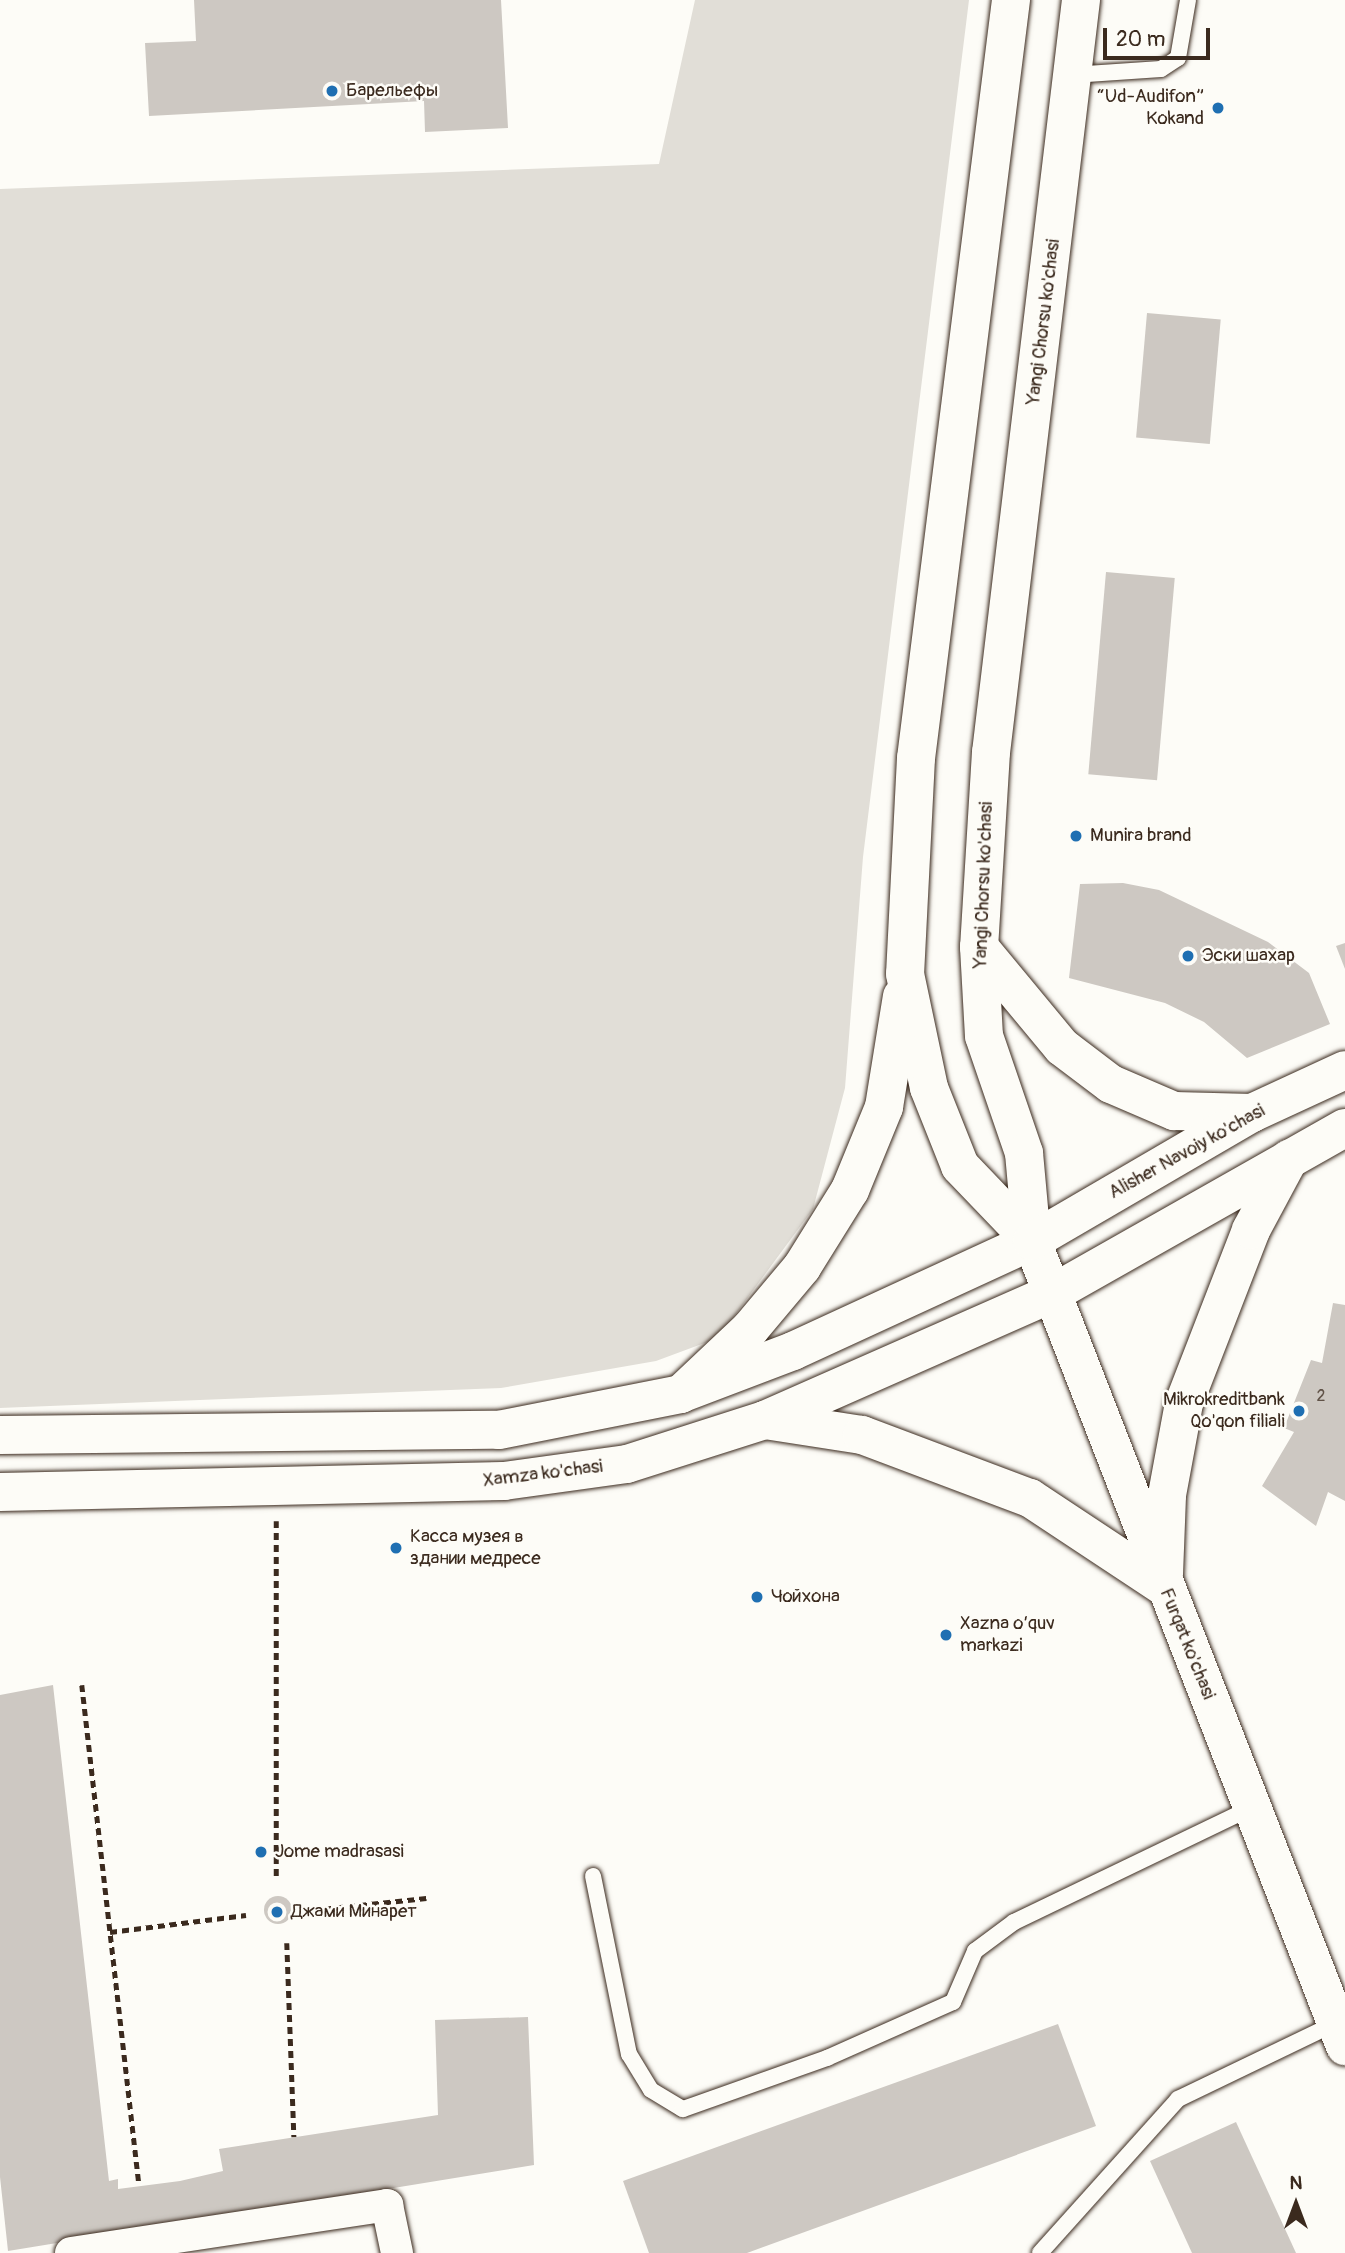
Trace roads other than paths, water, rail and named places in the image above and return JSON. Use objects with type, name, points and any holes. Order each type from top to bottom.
[{"type":"main road","points":[[680,1394],[750,1329],[803,1267],[850,1189],[884,1107],[905,974],[916,758],[1012,0]]},
{"type":"main road","name":"Yangi Chorsu ko'chasi","points":[[1032,1241],[1024,1153],[984,1036],[979,947],[991,752],[1081,0]]},
{"type":"main road","points":[[979,947],[1062,1047],[1111,1084],[1174,1111],[1252,1113]]},
{"type":"main road","points":[[0,1435],[499,1430],[680,1394],[793,1351],[1032,1241],[960,1166],[929,1088],[905,974]]},
{"type":"main road","name":"Alisher Navoiy ko'chasi","points":[[1032,1241],[1252,1113],[1345,1070]]},
{"type":"main road","points":[[1053,1293],[1289,1159],[1342,1134]]},
{"type":"main road","points":[[1163,1586],[1167,1495],[1184,1403],[1251,1230],[1289,1159]]},
{"type":"main road","name":"Furqat ko'chasi","points":[[1032,1241],[1163,1586],[1254,1807],[1341,2034]]},
{"type":"main road","name":"Xamza ko'chasi","points":[[0,1492],[504,1482],[627,1464],[765,1420],[1053,1293]]},
{"type":"main road","points":[[765,1420],[862,1435],[1030,1498],[1163,1586]]},
{"type":"street","points":[[71,2253],[387,2205],[397,2253]]},
{"type":"lane","points":[[1072,75],[1161,69],[1178,58],[1188,0]]},
{"type":"lane","points":[[593,1876],[629,2054],[651,2090],[683,2109],[827,2058],[953,2002],[975,1951],[1014,1922],[1254,1807]]},
{"type":"lane","points":[[1040,2253],[1178,2099],[1341,2034]]},
{"type":"place","name":"Барельефы","points":[[332,91]]},
{"type":"place","name":"“Ud-Audifon” Kokand","points":[[1218,108]]},
{"type":"place","name":"Munira brand","points":[[1076,836]]},
{"type":"place","name":"Эски шахар","points":[[1188,956]]},
{"type":"place","name":"Mikrokreditbank Qo'qon filiali","points":[[1299,1411]]},
{"type":"place","name":"Касса музея в здании медресе","points":[[396,1548]]},
{"type":"place","name":"Чойхона","points":[[757,1597]]},
{"type":"place","name":"Xazna o’quv markazi","points":[[946,1635]]},
{"type":"place","name":"Jome madrasasi","points":[[261,1852]]},
{"type":"place","name":"Джами Минарет","points":[[277,1912]]}]
